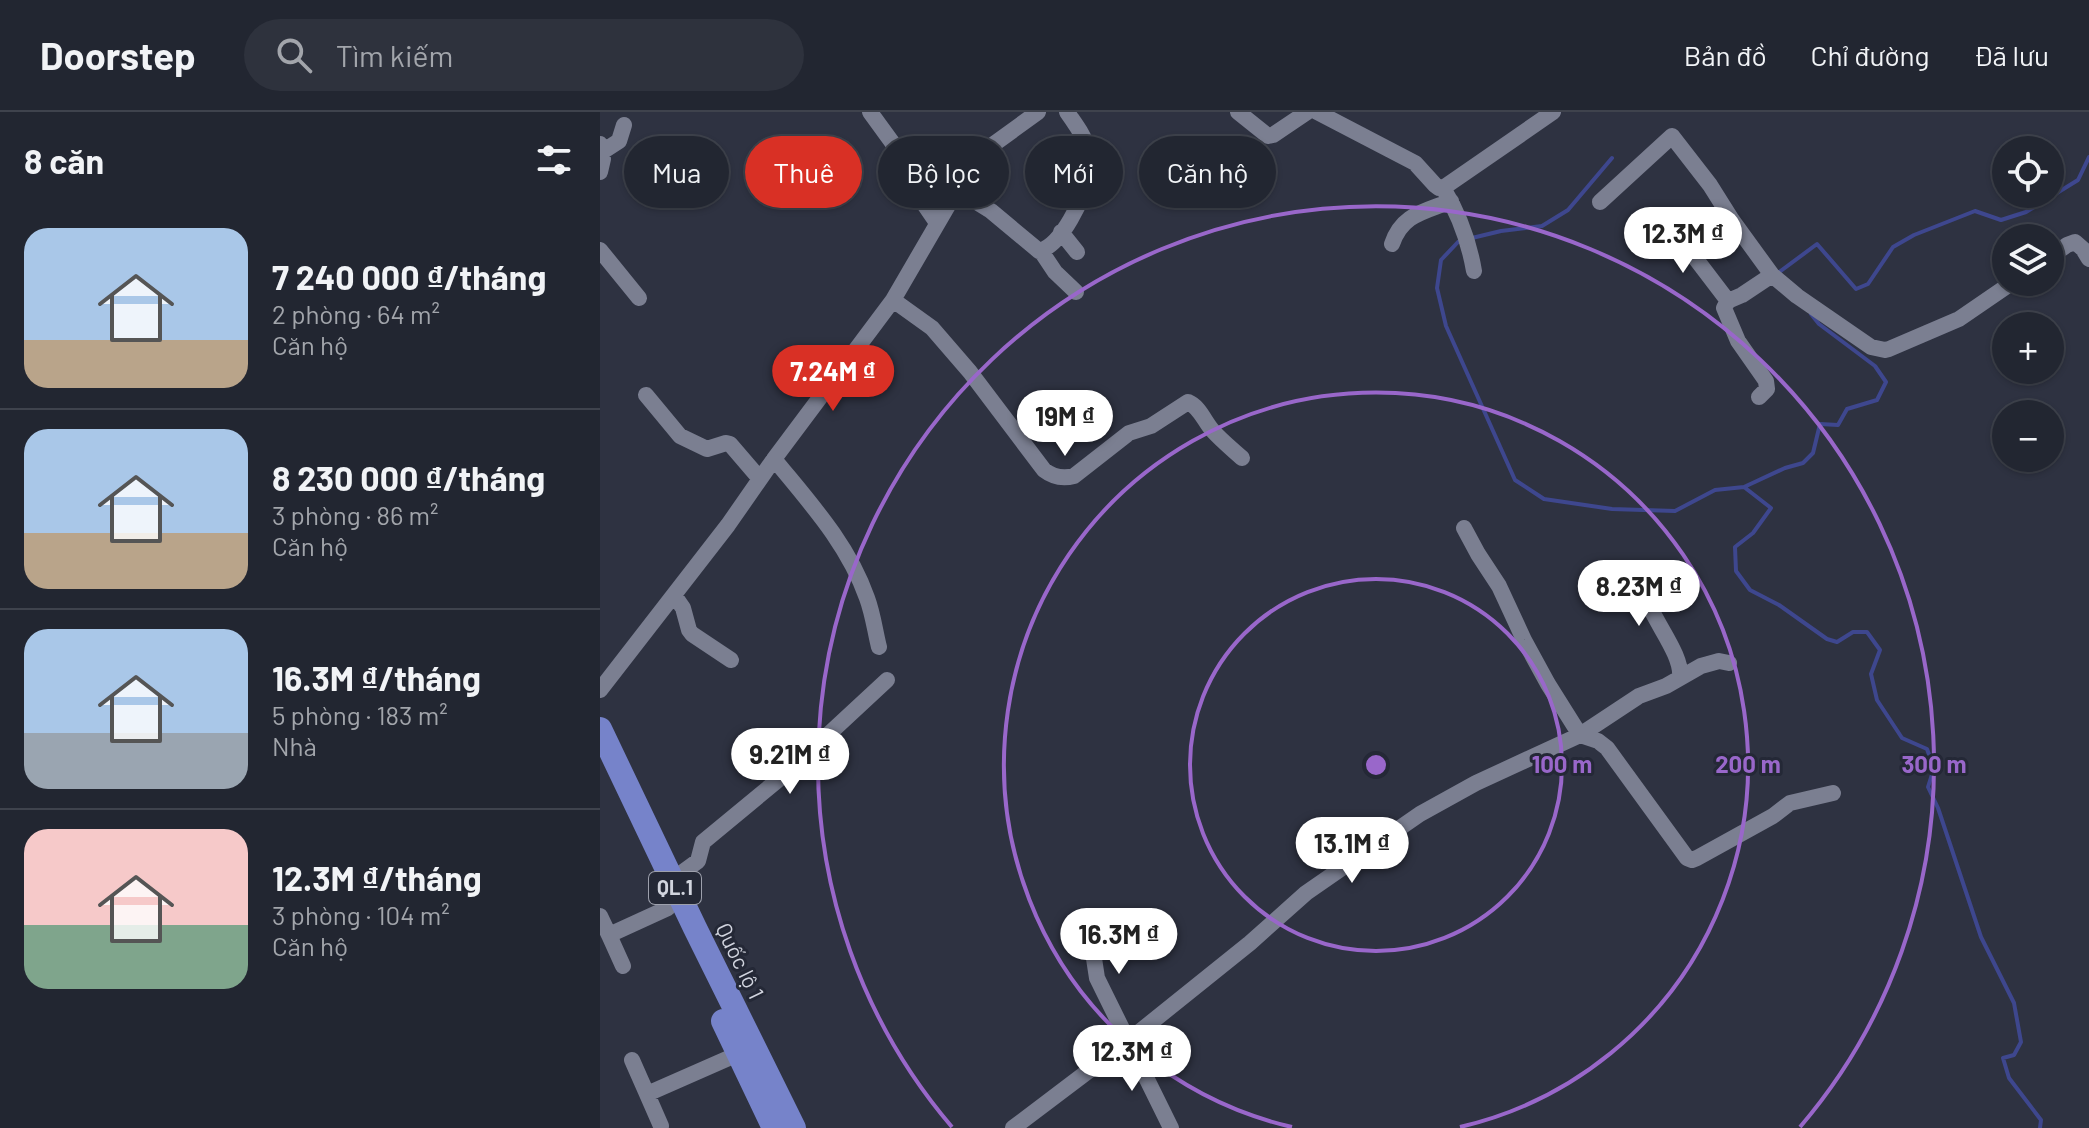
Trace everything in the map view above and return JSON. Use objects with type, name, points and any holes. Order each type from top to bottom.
[{"type":"highway","name":"Quốc lộ 1","points":[[600,729],[672,880],[745,1050],[774,1128]]},
{"type":"highway","name":"Quốc lộ 1","points":[[600,766],[668,908],[745,1050],[794,1128]]},
{"type":"street","points":[[870,112],[894,145],[911,185],[937,223]]},
{"type":"street","points":[[1006,136],[1038,112]]},
{"type":"street","points":[[1041,251],[1053,242],[1076,211],[1089,173],[1085,139],[1067,112]]},
{"type":"street","points":[[1238,112],[1268,136],[1307,112]]},
{"type":"street","points":[[1317,112],[1415,163],[1447,195],[1469,245],[1474,271]]},
{"type":"street","points":[[1392,244],[1396,232],[1408,218],[1447,195],[1553,112]]},
{"type":"street","points":[[600,172],[601,148],[619,141],[624,125]]},
{"type":"street","points":[[1600,202],[1672,136],[1772,275],[1871,347],[1885,350],[1959,319],[1993,296]]},
{"type":"street","points":[[600,690],[728,525],[893,300],[946,208]]},
{"type":"street","points":[[986,208],[1041,251],[1055,272],[1076,292]]},
{"type":"street","points":[[1670,225],[1728,301]]},
{"type":"street","points":[[1061,232],[1077,252]]},
{"type":"street","points":[[2064,247],[2075,242],[2089,259]]},
{"type":"street","points":[[600,250],[639,298]]},
{"type":"street","points":[[1759,397],[1767,389],[1766,381],[1738,341],[1724,308],[1728,301],[1772,275]]},
{"type":"street","points":[[893,300],[932,328],[1051,475],[1074,476],[1129,433],[1151,426],[1188,402],[1198,408],[1210,428],[1242,458]]},
{"type":"street","points":[[646,395],[680,436],[707,449],[730,444],[760,479]]},
{"type":"street","points":[[774,459],[828,524],[854,567],[868,600],[879,647]]},
{"type":"street","points":[[1464,528],[1499,586],[1548,684],[1580,735],[1598,741],[1607,748],[1687,858],[1692,860],[1773,816],[1790,803],[1833,793]]},
{"type":"street","points":[[1645,580],[1646,596],[1681,671],[1680,678]]},
{"type":"street","points":[[674,595],[683,608],[692,634],[731,660]]},
{"type":"street","points":[[1013,1128],[1128,1041],[1250,943],[1306,893],[1420,814],[1476,783],[1580,735],[1639,696],[1666,686],[1707,663],[1729,663]]},
{"type":"street","points":[[672,880],[698,861],[703,842],[790,770],[887,680]]},
{"type":"street","points":[[609,935],[668,908]]},
{"type":"street","points":[[600,916],[623,966]]},
{"type":"street","points":[[1082,924],[1093,952],[1097,978],[1171,1128]]},
{"type":"street","points":[[647,1094],[745,1050]]},
{"type":"street","points":[[632,1060],[661,1126]]},
{"type":"waterway","points":[[1778,273],[1817,244],[1856,289],[1868,284],[1893,247],[1914,235],[1975,211],[2001,220],[2026,212],[2078,180],[2089,157]]},
{"type":"waterway","points":[[1472,238],[1542,226],[1568,210],[1612,158]]},
{"type":"waterway","points":[[1464,240],[1458,242],[1441,260],[1437,288],[1446,326],[1515,480],[1544,499],[1612,509],[1675,511],[1715,490],[1744,487],[1771,508],[1753,533],[1735,547],[1736,571],[1750,590],[1779,605],[1827,639],[1837,642],[1853,632],[1867,632],[1880,650],[1871,674],[1877,700],[1902,738],[1927,749],[1934,768],[1928,787],[1938,808],[1981,937],[2014,1003],[2021,1042],[2014,1055],[2003,1058],[2009,1078],[2041,1120],[2040,1128]]},
{"type":"waterway","points":[[1744,487],[1803,463],[1813,453],[1820,424],[1838,425],[1847,409],[1877,400],[1886,382],[1875,366],[1819,324],[1811,314]]}]
